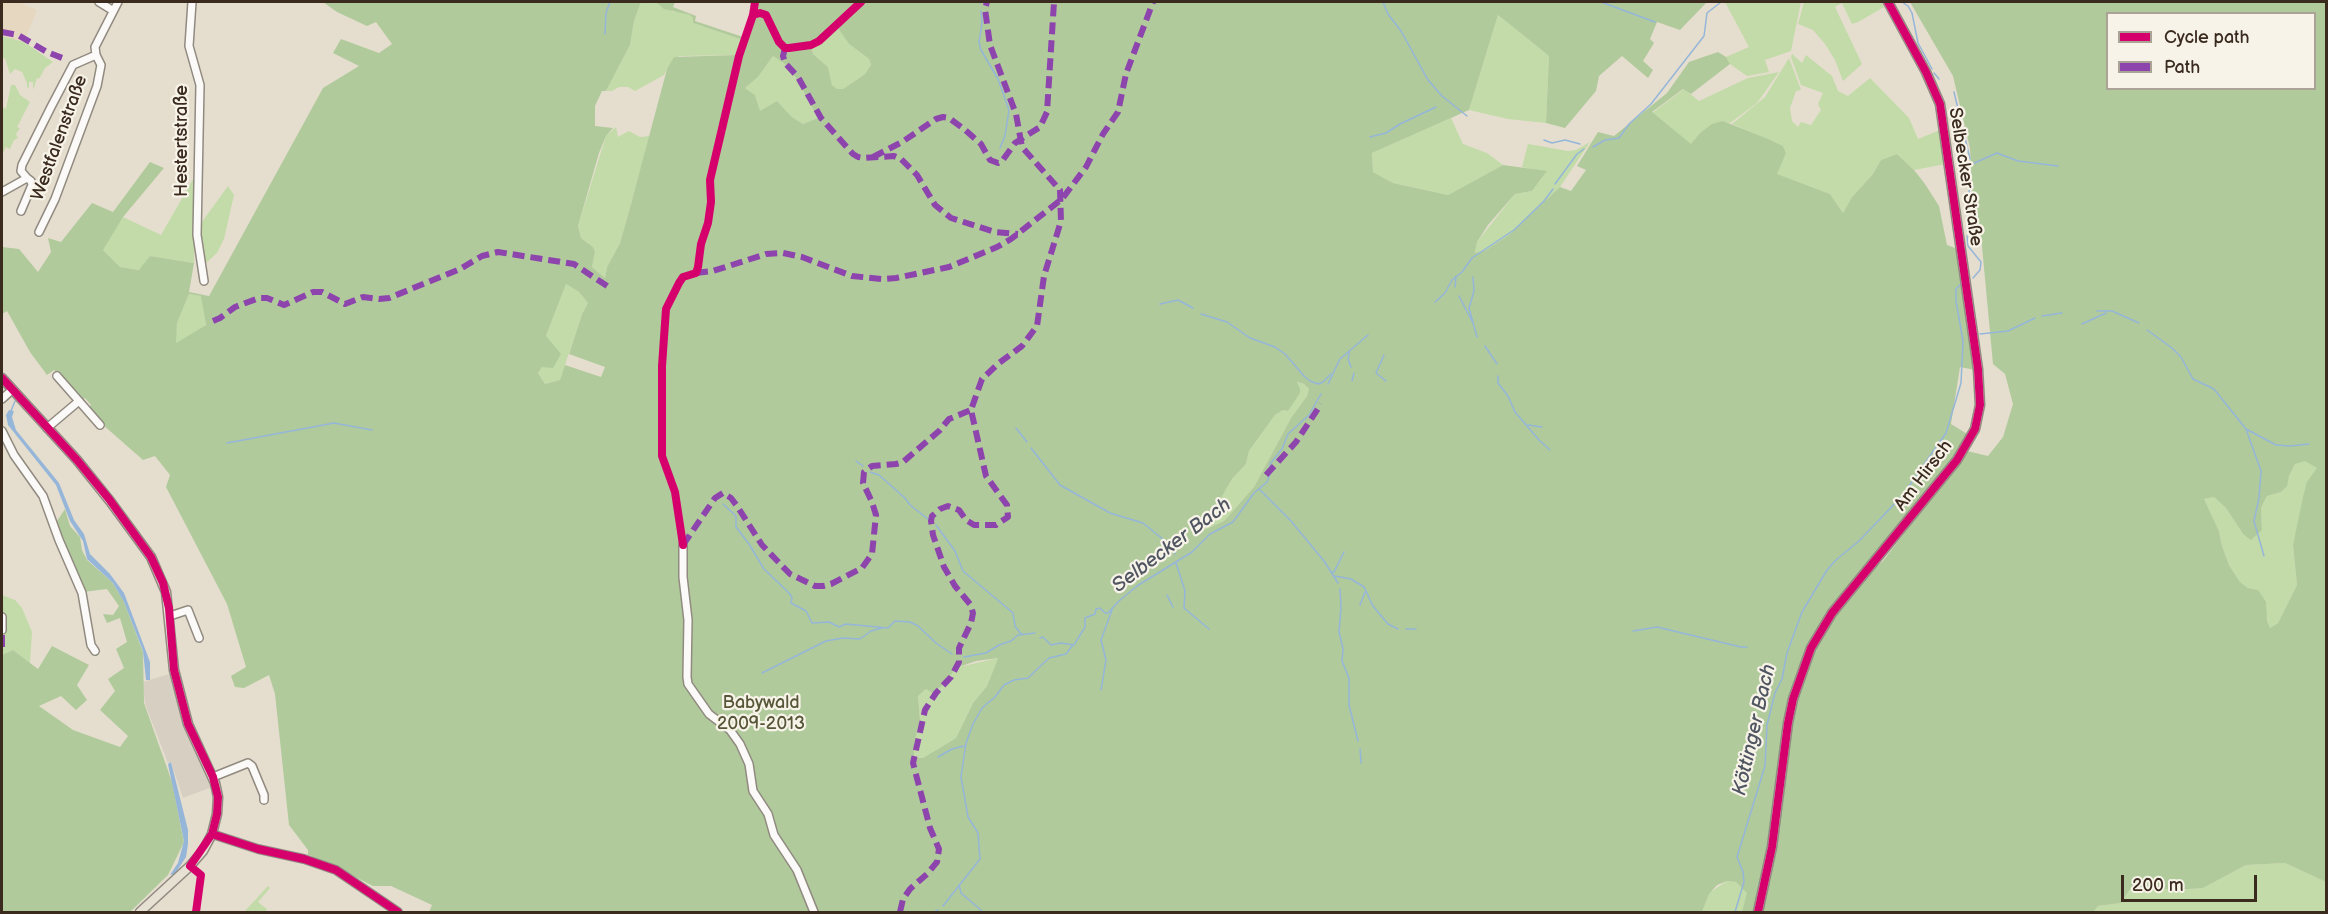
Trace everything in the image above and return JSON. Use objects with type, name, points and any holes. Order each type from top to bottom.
[{"type":"main road","name":"Selbecker Straße","points":[[1888,2],[1926,72],[1940,105],[1973,333]]},
{"type":"main road","name":"Am Hirsch","points":[[1758,912],[1768,872],[1784,747],[1793,699],[1811,648],[1832,614],[1908,522],[1968,443],[1978,416],[1981,395],[1973,333]]},
{"type":"main road","points":[[2,378],[95,481],[151,557],[163,583],[170,616],[171,656],[176,681],[192,734],[213,777],[218,797],[218,814],[212,834],[190,866],[140,912]]},
{"type":"street","points":[[99,2],[112,10]]},
{"type":"street","name":"Westfalenstraße","points":[[39,232],[55,198],[97,86],[101,64],[95,47],[118,2]]},
{"type":"street","name":"Hestertstraße","points":[[192,2],[189,46],[200,86],[197,235],[204,281]]},
{"type":"street","name":"Westfalenstraße","points":[[21,211],[32,186],[21,171],[22,165],[74,65],[96,54]]},
{"type":"street","name":"Westfalenstraße","points":[[2,192],[27,178]]},
{"type":"street","points":[[57,376],[100,425]]},
{"type":"street","points":[[2,399],[12,390]]},
{"type":"street","points":[[47,428],[79,401]]},
{"type":"street","points":[[2,431],[14,455],[43,496],[58,540],[82,593],[91,645],[95,651]]},
{"type":"street","points":[[683,545],[683,576],[688,620],[688,684],[709,714],[730,730],[740,744],[749,764],[753,791],[768,814],[774,835],[797,870],[814,912]]},
{"type":"street","points":[[170,616],[188,610],[199,639]]},
{"type":"street","points":[[2,617],[2,630]]},
{"type":"street","points":[[213,777],[248,763],[252,766],[264,800]]},
{"type":"street","points":[[212,834],[336,870],[398,912]]},
{"type":"shaded area","points":[[2,2],[18,2],[37,10],[24,42],[2,36]]},
{"type":"shaded area","points":[[169,674],[184,728],[212,787],[183,798],[171,762],[168,763],[145,704],[143,682]]},
{"type":"green space","name":"Babywald 2009-2013","points":[[323,2],[641,2],[634,21],[630,45],[606,91],[602,91],[595,106],[595,126],[613,128],[606,136],[599,153],[578,226],[581,238],[593,247],[595,252],[592,267],[605,278],[607,267],[620,243],[667,69],[674,57],[738,55],[743,40],[693,23],[690,15],[664,9],[656,2],[675,2],[673,7],[696,16],[695,21],[743,37],[753,2],[1707,2],[1680,30],[1657,22],[1650,39],[1654,43],[1643,61],[1653,70],[1648,78],[1622,56],[1599,76],[1596,91],[1565,128],[1546,123],[1549,56],[1498,15],[1469,110],[1372,153],[1373,172],[1393,183],[1448,195],[1503,165],[1547,171],[1532,191],[1515,194],[1488,225],[1477,242],[1475,253],[1486,250],[1510,234],[1560,187],[1571,191],[1586,170],[1577,166],[1598,132],[1614,136],[1667,93],[1689,62],[1718,52],[1726,57],[1730,64],[1691,94],[1683,89],[1652,112],[1691,144],[1712,124],[1723,121],[1768,139],[1783,146],[1786,153],[1777,174],[1830,194],[1843,213],[1852,197],[1873,174],[1881,160],[1897,154],[1925,184],[1939,206],[1947,245],[1958,249],[1975,370],[1960,367],[1951,424],[1969,435],[1953,460],[1829,612],[1813,635],[1801,663],[1786,713],[1764,870],[1754,912],[1742,912],[1747,893],[1736,882],[1727,881],[1717,885],[1709,894],[1702,912],[429,912],[432,905],[391,886],[373,886],[338,868],[312,860],[312,856],[308,855],[308,850],[289,825],[275,694],[269,675],[244,688],[235,687],[231,676],[246,667],[227,604],[166,487],[170,475],[155,456],[143,460],[102,424],[88,409],[91,405],[85,398],[81,401],[54,370],[47,375],[30,352],[7,311],[2,314],[2,247],[19,249],[38,272],[51,252],[48,238],[61,242],[92,203],[113,212],[150,162],[164,168],[123,217],[103,250],[120,267],[139,270],[150,256],[194,263],[189,292],[209,296],[323,88],[359,66],[333,53],[341,39],[379,53],[392,44],[376,22],[367,26],[337,12]],"holes":[[[836,25],[849,44],[869,59],[871,65],[865,74],[843,89],[837,89],[832,85],[828,67],[813,54],[811,45],[819,41]],[[773,56],[784,63],[796,78],[818,118],[803,124],[792,117],[777,101],[760,111],[755,95],[745,88],[758,77]],[[566,284],[579,292],[588,303],[569,354],[605,367],[601,377],[565,365],[560,380],[545,384],[538,373],[542,367],[553,368],[561,354],[546,336]],[[189,294],[201,296],[206,325],[176,343],[177,323]],[[1297,382],[1309,389],[1307,396],[1291,418],[1254,487],[1224,521],[1202,531],[1207,523],[1211,525],[1217,520],[1213,512],[1232,479],[1246,464],[1249,451],[1275,415],[1283,410],[1288,411],[1300,393]],[[998,658],[987,686],[973,703],[956,738],[923,758],[914,757],[914,745],[920,720],[918,696],[926,689],[933,693],[944,684],[956,668],[976,661]]]},
{"type":"green space","points":[[641,2],[656,2],[673,12],[690,15],[694,18],[693,23],[743,40],[738,55],[679,56],[664,75],[635,91],[628,87],[619,87],[606,91],[630,45],[634,21]]},
{"type":"green space","points":[[1725,2],[1801,2],[1791,51],[1765,60],[1769,72],[1747,76],[1730,64],[1726,57],[1749,47]]},
{"type":"green space","points":[[1804,2],[1882,2],[1884,7],[1852,24],[1842,3],[1835,7],[1862,64],[1843,81],[1835,60],[1825,44],[1813,30],[1798,24]]},
{"type":"green space","points":[[1910,2],[2326,2],[2326,882],[2285,863],[2246,865],[2203,888],[2175,890],[2132,886],[2121,903],[2098,906],[2093,912],[1761,912],[1770,882],[1789,731],[1810,657],[1831,620],[1869,573],[1883,561],[1967,451],[1988,456],[2003,437],[2013,404],[2005,374],[1993,364],[1980,225],[1973,212],[1970,148],[1953,76]],"holes":[[[2305,461],[2317,468],[2307,482],[2293,545],[2297,585],[2278,623],[2270,628],[2266,602],[2258,590],[2248,588],[2240,582],[2229,565],[2219,531],[2204,499],[2214,497],[2226,508],[2243,534],[2251,540],[2262,530],[2261,508],[2267,496],[2281,492],[2287,486],[2295,464]]]},
{"type":"green space","points":[[1498,15],[1549,56],[1546,123],[1508,119],[1469,110]]},
{"type":"green space","points":[[837,25],[849,44],[869,59],[871,66],[865,74],[843,89],[836,89],[832,85],[828,67],[813,54],[811,45]]},
{"type":"green space","points":[[2,36],[24,42],[53,62],[45,68],[39,79],[37,78],[33,90],[33,82],[29,82],[27,88],[22,72],[15,69],[10,74],[5,58],[2,59]]},
{"type":"green space","points":[[1792,54],[1802,63],[1806,55],[1832,76],[1838,91],[1848,96],[1870,78],[1909,118],[1918,139],[1940,130],[1946,164],[1914,170],[1897,154],[1881,160],[1873,174],[1852,197],[1843,213],[1830,194],[1776,174],[1786,153],[1783,146],[1732,124],[1765,97],[1789,58],[1801,90],[1796,91],[1790,108],[1792,121],[1798,127],[1801,122],[1811,125],[1821,110],[1818,104],[1823,93],[1801,85]]},
{"type":"green space","points":[[773,56],[784,62],[796,78],[818,118],[803,124],[792,117],[777,101],[760,112],[755,95],[745,88],[758,77]]},
{"type":"green space","points":[[1779,72],[1757,103],[1730,123],[1723,121],[1700,133],[1691,145],[1652,113],[1684,89],[1699,101],[1748,78]]},
{"type":"green space","points":[[11,85],[15,85],[20,95],[30,102],[17,127],[20,128],[16,134],[18,138],[14,140],[10,149],[6,147],[2,155],[2,107],[6,109]]},
{"type":"green space","points":[[1451,118],[1463,144],[1487,153],[1503,165],[1448,195],[1393,183],[1373,172],[1372,153]]},
{"type":"green space","points":[[616,127],[618,137],[629,131],[640,137],[650,136],[620,243],[607,267],[605,278],[592,267],[595,252],[593,247],[581,238],[578,226],[606,136]]},
{"type":"green space","points":[[1590,142],[1560,187],[1537,211],[1510,234],[1486,250],[1475,253],[1477,242],[1515,194],[1532,191],[1546,172],[1522,167],[1528,144],[1568,151],[1576,150]]},
{"type":"green space","points":[[196,174],[194,263],[150,256],[140,270],[120,267],[102,249],[123,217],[161,235]]},
{"type":"green space","points":[[228,186],[234,195],[224,239],[217,253],[203,266],[199,226]]},
{"type":"green space","points":[[566,284],[579,292],[588,303],[582,314],[560,380],[545,384],[538,373],[542,367],[546,336]]},
{"type":"green space","points":[[189,294],[202,296],[206,325],[175,344],[177,323]]},
{"type":"green space","points":[[1296,382],[1304,384],[1309,389],[1307,396],[1291,418],[1254,487],[1224,521],[1201,532],[1207,523],[1214,524],[1213,512],[1232,479],[1246,464],[1249,451],[1275,415],[1283,410],[1288,411],[1293,402]]},
{"type":"green space","points":[[2305,460],[2317,468],[2293,545],[2297,585],[2278,623],[2270,628],[2258,590],[2248,588],[2240,582],[2229,565],[2219,531],[2204,499],[2214,497],[2226,508],[2243,534],[2262,530],[2261,508],[2267,496],[2281,492],[2295,464]]},
{"type":"green space","points":[[65,509],[70,526],[80,537],[82,550],[87,560],[113,583],[124,602],[143,652],[144,703],[172,782],[184,842],[168,875],[130,912],[2,912],[2,655],[13,650],[38,669],[52,646],[89,665],[77,685],[87,700],[76,710],[61,696],[39,706],[73,730],[120,747],[128,736],[100,710],[115,691],[108,679],[124,668],[116,649],[127,642],[120,618],[107,623],[103,614],[113,615],[119,606],[107,589],[83,592],[55,524]]},
{"type":"green space","points":[[2,595],[15,600],[22,608],[32,632],[30,663],[13,650],[2,655]]},
{"type":"green space","points":[[998,658],[987,686],[973,703],[956,738],[923,758],[914,756],[914,745],[920,720],[918,696],[926,689],[944,684],[955,668]]},
{"type":"green space","points":[[2285,863],[2326,882],[2326,912],[2093,912],[2098,906],[2121,903],[2132,886],[2175,890],[2203,888],[2246,865]]},
{"type":"green space","points":[[1727,881],[1736,882],[1748,893],[1743,912],[1702,912],[1709,893]]},
{"type":"green space","points":[[268,886],[270,888],[258,902],[267,909],[266,912],[244,912]]},
{"type":"water","points":[[9,410],[14,411],[12,417],[16,430],[59,483],[74,520],[84,534],[90,554],[110,574],[124,593],[150,662],[150,680],[146,680],[143,651],[124,602],[113,583],[87,559],[83,541],[70,521],[56,485],[8,425],[6,415]]},
{"type":"water","points":[[171,762],[188,830],[188,844],[186,857],[175,874],[170,875],[178,863],[184,841],[168,764]]},
{"type":"waterway","points":[[605,34],[606,13],[610,2]]},
{"type":"waterway","points":[[1383,2],[1428,80],[1442,96],[1467,116]]},
{"type":"waterway","points":[[1601,2],[1655,22]]},
{"type":"waterway","name":"Selbecker Bach","points":[[1593,147],[1605,140],[1619,138],[1629,124],[1651,104],[1704,36],[1707,13],[1721,2]]},
{"type":"waterway","name":"Köttinger Bach","points":[[1902,2],[1912,13],[1918,43],[1932,69]]},
{"type":"waterway","points":[[981,11],[979,42],[981,50],[998,79],[1009,110],[1005,136],[1000,148]]},
{"type":"waterway","name":"Köttinger Bach","points":[[1934,73],[1939,79]]},
{"type":"waterway","name":"Köttinger Bach","points":[[1954,92],[1970,159]]},
{"type":"waterway","points":[[1370,137],[1386,133],[1436,107]]},
{"type":"waterway","points":[[1544,140],[1552,143],[1565,140],[1580,144]]},
{"type":"waterway","name":"Selbecker Bach","points":[[1555,184],[1577,154],[1584,149]]},
{"type":"waterway","points":[[1970,165],[1997,153],[2018,161],[2058,166]]},
{"type":"waterway","name":"Köttinger Bach","points":[[1969,164],[1971,208],[1969,221]]},
{"type":"waterway","name":"Selbecker Bach","points":[[1435,302],[1445,293],[1452,280],[1462,272],[1472,258],[1514,230],[1553,189]]},
{"type":"waterway","name":"Köttinger Bach","points":[[1967,231],[1968,226]]},
{"type":"waterway","name":"Köttinger Bach","points":[[1967,236],[1968,246],[1981,262],[1980,270],[1973,278]]},
{"type":"waterway","name":"Selbecker Bach","points":[[1455,287],[1456,276]]},
{"type":"waterway","points":[[1473,277],[1474,291],[1469,308],[1477,337]]},
{"type":"waterway","name":"Köttinger Bach","points":[[1735,912],[1744,882],[1737,857],[1765,766],[1767,725],[1775,693],[1782,679],[1787,653],[1802,612],[1827,570],[1859,541],[1902,496],[1946,433],[1961,383],[1963,341],[1956,301],[1956,289],[1961,284]]},
{"type":"waterway","points":[[1459,296],[1473,323]]},
{"type":"waterway","points":[[1160,304],[1178,300],[1193,308]]},
{"type":"waterway","points":[[2097,311],[2112,311],[2139,323]]},
{"type":"waterway","points":[[2042,316],[2062,313]]},
{"type":"waterway","points":[[2082,324],[2106,313]]},
{"type":"waterway","points":[[1201,314],[1227,322],[1250,338],[1275,347],[1285,354],[1310,381],[1318,384],[1331,374]]},
{"type":"waterway","points":[[1980,334],[2008,331],[2035,318]]},
{"type":"waterway","points":[[2147,330],[2181,357],[2193,379],[2214,389],[2246,429],[2261,471],[2254,521],[2264,556]]},
{"type":"waterway","name":"Selbecker Bach","points":[[1328,384],[1340,359],[1368,335]]},
{"type":"waterway","points":[[1485,346],[1497,364]]},
{"type":"waterway","points":[[1349,353],[1348,359],[1351,367]]},
{"type":"waterway","points":[[1384,355],[1376,373],[1386,381]]},
{"type":"waterway","points":[[1352,381],[1354,373]]},
{"type":"waterway","points":[[1498,376],[1498,383],[1508,396],[1515,412],[1550,450]]},
{"type":"waterway","name":"Selbecker Bach","points":[[1040,638],[1043,637],[1051,645],[1061,643],[1074,645],[1085,627],[1085,618],[1095,614],[1096,609],[1100,608],[1108,613],[1137,586],[1192,552],[1210,534],[1233,522],[1254,493],[1267,482],[1270,464],[1282,449],[1288,434],[1309,415],[1321,394]]},
{"type":"waterway","points":[[11,411],[15,401]]},
{"type":"waterway","points":[[227,443],[334,423],[372,430]]},
{"type":"waterway","points":[[1528,425],[1542,427]]},
{"type":"waterway","points":[[1016,428],[1027,442]]},
{"type":"waterway","points":[[2246,429],[2276,445],[2309,444]]},
{"type":"waterway","points":[[1031,448],[1060,485],[1110,513],[1143,523],[1170,545],[1175,554]]},
{"type":"waterway","points":[[856,461],[863,466]]},
{"type":"waterway","points":[[870,472],[879,475],[928,519]]},
{"type":"waterway","points":[[1259,489],[1291,521],[1324,561],[1338,583]]},
{"type":"waterway","name":"Selbecker Bach","points":[[723,504],[736,516],[736,527],[764,569],[792,597],[791,603],[806,611],[812,623],[829,622],[839,627],[846,624],[888,628],[895,621],[910,622],[952,654]]},
{"type":"waterway","points":[[936,525],[955,551],[963,571],[1013,613],[1015,626],[1021,634]]},
{"type":"waterway","points":[[1331,572],[1334,572],[1344,552]]},
{"type":"waterway","points":[[1176,563],[1185,591],[1184,608],[1209,629]]},
{"type":"waterway","points":[[1335,576],[1351,579],[1364,587],[1373,606],[1388,624],[1398,629]]},
{"type":"waterway","points":[[1340,589],[1339,632],[1343,649],[1342,661],[1349,678],[1349,705],[1358,741]]},
{"type":"waterway","points":[[1360,605],[1365,592]]},
{"type":"waterway","points":[[1167,595],[1173,607]]},
{"type":"waterway","points":[[1101,690],[1106,660],[1101,640],[1112,610]]},
{"type":"waterway","points":[[1633,631],[1657,627],[1747,647]]},
{"type":"waterway","points":[[762,673],[826,641],[843,638],[860,639],[871,631],[882,628]]},
{"type":"waterway","points":[[1406,629],[1416,629]]},
{"type":"waterway","name":"Selbecker Bach","points":[[964,657],[986,653],[1018,635],[1035,633]]},
{"type":"waterway","points":[[943,906],[980,859],[978,833],[968,817],[961,777],[966,743],[973,724],[982,708],[1004,685],[1014,680],[1028,678],[1049,658],[1066,654],[1072,646]]},
{"type":"waterway","points":[[938,757],[952,749],[964,746]]},
{"type":"waterway","points":[[1360,749],[1361,763]]},
{"type":"waterway","points":[[225,842],[235,845]]},
{"type":"waterway","points":[[271,855],[303,863]]},
{"type":"waterway","points":[[310,865],[316,867]]},
{"type":"waterway","points":[[959,885],[961,893],[983,912]]},
{"type":"waterway","points":[[934,912],[938,910]]},
{"type":"marked path","points":[[900,912],[903,899],[910,889],[937,862],[939,849],[930,828],[913,763],[925,710],[936,693],[951,677],[959,662],[959,648],[971,623],[973,613],[970,604],[955,586],[944,567],[933,535],[932,516],[948,506],[959,510],[966,520],[974,525],[996,525],[1008,517],[1007,505],[986,476],[971,410],[982,379],[1022,346],[1037,326],[1044,276],[1061,221],[1060,190],[1022,147],[1016,114],[990,45],[985,9],[987,2]]},
{"type":"marked path","points":[[873,157],[943,117],[949,118],[981,144],[990,160],[998,163],[1002,161],[1015,143],[1040,127],[1047,112],[1054,2]]},
{"type":"marked path","points":[[696,273],[713,271],[766,254],[783,253],[802,257],[852,276],[896,278],[949,267],[1011,239],[1062,199],[1086,167],[1103,134],[1118,112],[1126,74],[1153,2]]},
{"type":"marked path","points":[[2,32],[18,35],[47,52],[65,59]]},
{"type":"marked path","points":[[785,48],[783,56],[785,63],[798,77],[821,118],[853,154],[864,158],[894,156],[901,159],[917,175],[935,205],[951,218],[995,232],[1018,234]]},
{"type":"marked path","points":[[213,321],[235,307],[259,298],[267,298],[284,305],[313,292],[322,292],[345,304],[363,297],[389,298],[460,269],[482,256],[498,252],[574,264],[610,288]]},
{"type":"marked path","points":[[1266,475],[1296,442],[1321,404]]},
{"type":"marked path","points":[[683,545],[715,498],[723,493],[731,498],[762,545],[790,574],[815,586],[831,584],[862,568],[872,554],[876,515],[863,483],[864,472],[872,466],[903,462],[939,431],[949,419],[971,410]]},
{"type":"marked path","points":[[2,630],[2,647]]},
{"type":"cycle path","points":[[683,545],[675,492],[662,456],[662,366],[666,309],[683,277],[696,273],[698,267],[711,202],[710,180],[739,56],[755,2]]},
{"type":"cycle path","points":[[753,15],[760,13],[766,15],[779,42],[785,48],[789,48],[811,45],[819,41],[861,2]]},
{"type":"cycle path","points":[[1758,912],[1772,847],[1788,723],[1793,699],[1811,648],[1832,613],[1957,460],[1975,429],[1980,405],[1978,369],[1940,104],[1926,72],[1888,2]]},
{"type":"cycle path","points":[[2,378],[77,460],[109,499],[151,557],[163,583],[169,608],[174,670],[188,724],[213,777],[218,797],[212,834],[190,866],[201,875],[196,912]]},
{"type":"cycle path","points":[[212,834],[336,870],[398,912]]}]
